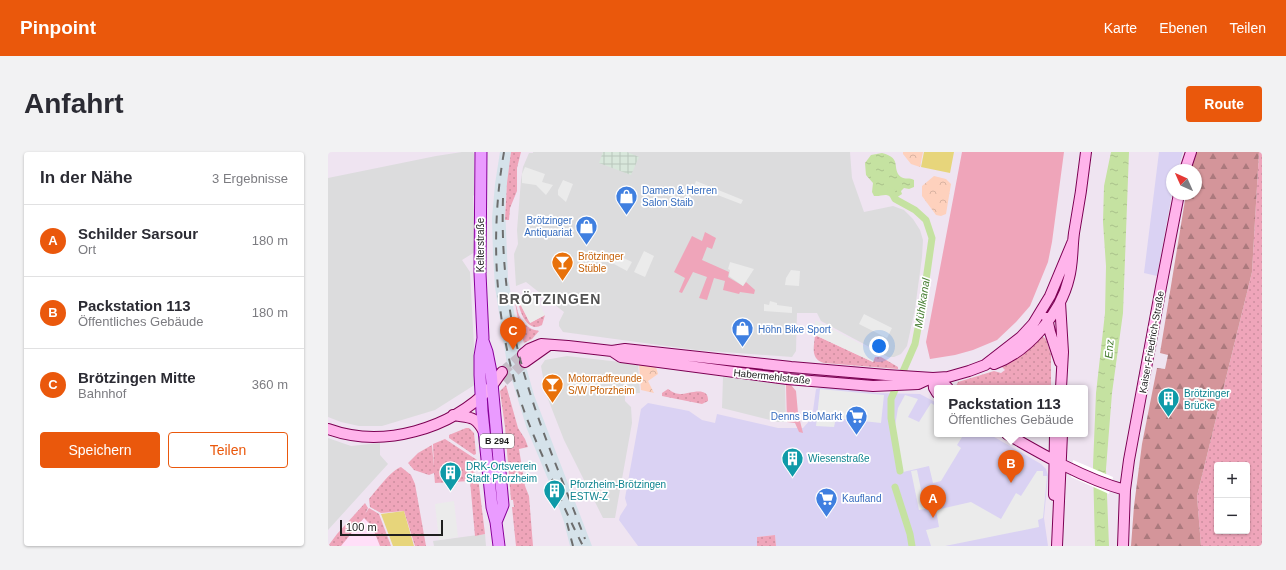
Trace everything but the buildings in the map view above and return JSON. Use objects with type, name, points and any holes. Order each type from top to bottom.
[{"type":"main road","name":"Kelterstraße","points":[[481,152],[480,273],[483,338],[480,356],[482,396]]},
{"type":"main road","name":"Habermehlstraße","points":[[985,365],[995,364],[1023,348],[1048,321],[1060,302],[1069,280],[1072,266],[1073,241],[1086,152]]},
{"type":"main road","points":[[1187,164],[1191,152]]},
{"type":"main road","name":"Kaiser-Friedrich-Straße","points":[[1123,546],[1126,490],[1136,418],[1178,200]]},
{"type":"main road","name":"Habermehlstraße","points":[[524,358],[535,346],[548,345],[612,351],[625,349],[792,367],[886,380],[913,380],[948,377],[977,369],[985,365],[1021,337],[1033,324],[1050,296],[1073,241]]},
{"type":"main road","name":"Habermehlstraße","points":[[1048,321],[1050,296]]},
{"type":"main road","points":[[1060,302],[1063,352],[1062,385]]},
{"type":"main road","points":[[1048,321],[1062,368]]},
{"type":"main road","name":"Kelterstraße","points":[[483,338],[488,352],[492,386]]},
{"type":"main road","points":[[328,429],[354,436],[386,437],[417,431],[436,424],[474,402],[503,377]]},
{"type":"main road","points":[[933,378],[944,385]]},
{"type":"main road","points":[[933,378],[934,388]]},
{"type":"main road","name":"B 294","points":[[492,386],[503,504],[496,522]]},
{"type":"main road","name":"B 294","points":[[482,396],[484,432],[492,507],[496,522],[499,546]]},
{"type":"main road","points":[[453,415],[474,418],[484,432]]},
{"type":"main road","points":[[1012,437],[1072,469],[1112,486],[1126,490]]},
{"type":"main road","points":[[1055,437],[1057,462]]},
{"type":"main road","points":[[1058,546],[1058,511],[1054,493],[1061,437]]},
{"type":"shaded area","points":[[462,152],[473,152],[474,154],[473,196],[476,248],[475,252],[462,260],[470,272],[476,384],[435,410],[382,426],[359,426],[328,417],[328,178]]},
{"type":"shaded area","points":[[500,152],[511,152],[505,205],[508,278],[520,345],[534,395],[592,546],[570,546],[555,496],[527,429],[507,364],[495,287],[493,254],[492,218]]},
{"type":"shaded area","points":[[511,152],[521,152],[517,168],[517,191],[510,208],[509,220],[505,220],[507,183]]},
{"type":"shaded area","points":[[603,152],[627,152],[639,157],[631,175],[599,163]]},
{"type":"shaded area","points":[[850,152],[852,178],[864,212],[893,206],[904,210],[913,219],[920,230],[923,240],[915,309],[907,346],[901,354],[894,357],[888,357],[821,321],[817,313],[797,313],[796,351],[792,357],[696,350],[563,332],[559,326],[559,322],[564,312],[526,282],[516,286],[514,254],[518,244],[517,230],[521,180],[523,167],[529,153]]},
{"type":"shaded area","points":[[924,152],[954,152],[950,173],[921,167]]},
{"type":"shaded area","points":[[962,152],[1064,152],[1052,242],[1048,262],[1030,306],[1016,322],[997,340],[973,350],[955,355],[930,359],[926,342]]},
{"type":"shaded area","points":[[1159,152],[1183,152],[1180,164],[1166,164],[1166,200],[1171,200],[1157,276],[1144,273]]},
{"type":"shaded area","points":[[1259,152],[1262,152],[1262,546],[1201,546],[1197,496],[1252,272]]},
{"type":"shaded area","points":[[525,167],[545,174],[542,182],[553,185],[546,195],[536,185],[522,183],[522,174]]},
{"type":"shaded area","points":[[563,180],[573,184],[566,202],[558,195],[558,190]]},
{"type":"shaded area","points":[[696,181],[743,200],[741,204],[694,186]]},
{"type":"shaded area","points":[[705,232],[716,238],[712,249],[707,247],[702,260],[729,272],[728,277],[743,286],[746,282],[755,290],[754,294],[740,292],[739,294],[723,290],[725,281],[714,278],[707,300],[699,298],[707,277],[693,272],[682,293],[679,292],[685,278],[674,272],[692,236],[702,241]]},
{"type":"shaded area","points":[[644,251],[654,256],[645,277],[634,272]]},
{"type":"shaded area","points":[[615,254],[632,262],[627,271],[614,264],[616,260],[613,258]]},
{"type":"shaded area","points":[[730,262],[754,269],[743,286],[729,276],[730,270],[728,269]]},
{"type":"shaded area","points":[[791,270],[800,271],[799,286],[785,285],[786,278]]},
{"type":"shaded area","points":[[515,294],[520,318],[530,328],[539,331],[532,339],[524,343],[519,326],[514,296]]},
{"type":"shaded area","points":[[534,294],[545,315],[530,323],[519,302]]},
{"type":"shaded area","points":[[518,298],[523,299],[519,301],[530,323],[545,315],[542,325],[537,327],[532,326],[524,319],[518,303]]},
{"type":"shaded area","points":[[770,301],[777,303],[777,305],[792,307],[792,313],[764,311],[764,304],[769,305]]},
{"type":"shaded area","points":[[864,314],[892,328],[887,338],[859,324]]},
{"type":"shaded area","points":[[815,320],[876,352],[873,362],[815,335]]},
{"type":"shaded area","points":[[815,335],[873,362],[875,357],[881,357],[898,367],[898,369],[824,363],[815,356]]},
{"type":"shaded area","points":[[1042,336],[1046,339],[1051,355],[1051,385],[956,385],[958,382],[994,371],[1001,373],[1005,370],[1001,366]]},
{"type":"shaded area","points":[[567,356],[638,364],[640,393],[625,394],[625,401],[631,407],[632,423],[615,518],[603,518],[564,440],[546,394],[541,366],[545,360]]},
{"type":"shaded area","points":[[723,377],[785,385],[786,422],[778,422],[722,408]]},
{"type":"shaded area","points":[[506,385],[518,428],[528,447],[519,449],[525,486],[529,496],[533,546],[516,546],[512,507],[514,507],[513,500],[511,500],[505,427],[500,391]]},
{"type":"shaded area","points":[[786,385],[791,385],[796,391],[798,413],[803,433],[799,432],[795,423],[787,422]]},
{"type":"shaded area","points":[[824,387],[877,393],[920,394],[934,401],[934,437],[994,437],[1041,464],[1046,469],[1048,475],[1044,518],[1048,546],[776,546],[775,535],[757,537],[757,546],[638,546],[619,520],[627,505],[625,498],[641,409],[648,403],[689,411],[702,420],[715,423],[717,414],[778,428],[803,428],[812,418],[816,389]]},
{"type":"shaded area","points":[[668,389],[678,394],[702,392],[707,396],[708,401],[702,404],[662,396],[662,393]]},
{"type":"shaded area","points":[[820,389],[884,395],[881,423],[836,418],[834,427],[816,426]]},
{"type":"shaded area","points":[[905,395],[918,399],[908,417],[919,422],[931,403],[934,405],[934,437],[962,437],[957,445],[961,448],[941,481],[933,483],[929,466],[903,472],[895,426],[898,408]]},
{"type":"shaded area","points":[[469,428],[474,433],[476,454],[474,455],[449,438],[449,435]]},
{"type":"shaded area","points":[[328,438],[351,446],[380,443],[380,455],[388,464],[328,530]]},
{"type":"shaded area","points":[[445,439],[477,460],[477,468],[474,468],[475,477],[478,477],[485,534],[475,536],[470,481],[435,483],[434,473],[429,475],[414,470],[408,463],[418,453],[432,445],[434,468],[433,444]]},
{"type":"shaded area","points":[[401,467],[411,475],[415,484],[426,546],[415,546],[404,511],[381,513],[370,507],[369,499],[388,476]]},
{"type":"shaded area","points":[[917,470],[925,509],[919,510],[911,471]]},
{"type":"shaded area","points":[[1037,471],[1043,471],[1043,476],[1047,476],[1043,518],[1038,520],[1039,527],[945,546],[931,546],[926,530],[939,527],[936,510],[971,502],[1001,519],[1016,493],[1021,496]]},
{"type":"shaded area","points":[[454,501],[458,537],[439,540],[435,504]]},
{"type":"shaded area","points":[[365,503],[368,508],[365,514],[369,508],[379,514],[391,546],[380,546],[372,526],[364,518],[341,546],[328,546],[337,534]]},
{"type":"shaded area","points":[[404,511],[414,546],[393,546],[381,514]]},
{"type":"shaded area","points":[[364,518],[372,526],[380,546],[341,546]]},
{"type":"shaded area","points":[[485,534],[486,546],[434,546],[433,541]]},
{"type":"shaded area","points":[[775,535],[776,546],[757,546],[757,537]]},
{"type":"green space","points":[[903,152],[923,152],[920,167],[911,164]]},
{"type":"green space","points":[[1194,152],[1259,152],[1252,272],[1197,496],[1201,546],[1131,546],[1134,506],[1142,444],[1157,368],[1165,369],[1168,355],[1160,353],[1185,200],[1202,200],[1202,164],[1191,164]]},
{"type":"green space","points":[[934,176],[946,179],[951,184],[946,214],[941,216],[936,215],[922,196],[922,186]]},
{"type":"green space","points":[[639,364],[656,367],[658,374],[648,381],[654,393],[641,390]]},
{"type":"water","name":"Enz","points":[[1111,152],[1129,152],[1123,313],[1112,393],[1106,469],[1109,546],[1095,546],[1093,466],[1096,393],[1105,313],[1106,266],[1103,222],[1104,186]]},
{"type":"water","points":[[882,153],[888,155],[895,161],[898,174],[901,177],[914,180],[914,187],[909,189],[904,188],[901,191],[902,194],[893,200],[891,197],[886,195],[874,196],[872,192],[873,183],[866,175],[865,163],[871,155]]},
{"type":"pier","points":[[1073,460],[1113,477],[1109,494],[1071,477]]},
{"type":"waterway","name":"Mühlkanal","points":[[891,191],[895,199],[915,210],[926,220],[932,238],[915,344],[891,399],[891,418],[900,471]]},
{"type":"waterway","name":"Mühlkanal","points":[[895,487],[910,534],[912,546]]},
{"type":"tunnel","points":[[502,372],[523,354]]},
{"type":"tunnel","points":[[504,381],[525,362]]},
{"type":"railway","points":[[504,152],[497,208],[496,264],[498,292],[507,348],[516,385],[534,437],[583,546]]},
{"type":"railway","points":[[503,198],[503,244],[507,290],[510,313],[520,358],[539,420],[585,539]]},
{"type":"railway","points":[[567,523],[573,546]]},
{"type":"place","name":"Damen & Herren Salon Staib","points":[[627,216]]},
{"type":"place","name":"Brötzinger Antiquariat","points":[[587,246]]},
{"type":"place","name":"Brötzinger Stüble","points":[[563,282]]},
{"type":"place","name":"Höhn Bike Sport","points":[[743,348]]},
{"type":"place","name":"Brötzingen Mitte","points":[[513,350]]},
{"type":"place","name":"Motorradfreunde S/W Pforzheim","points":[[553,404]]},
{"type":"place","name":"Brötzinger Brücke","points":[[1169,418]]},
{"type":"place","name":"Denns BioMarkt","points":[[857,436]]},
{"type":"place","name":"Wiesenstraße","points":[[792,478]]},
{"type":"place","name":"Packstation 113","points":[[1011,483]]},
{"type":"place","name":"DRK-Ortsverein Stadt Pforzheim","points":[[451,492]]},
{"type":"place","name":"Pforzheim-Brötzingen ESTW-Z","points":[[554,510]]},
{"type":"place","name":"Kaufland","points":[[826,518]]},
{"type":"place","name":"Schilder Sarsour","points":[[933,518]]},
{"type":"district","name":"BRÖTZINGEN","points":[[550,299]]}]
